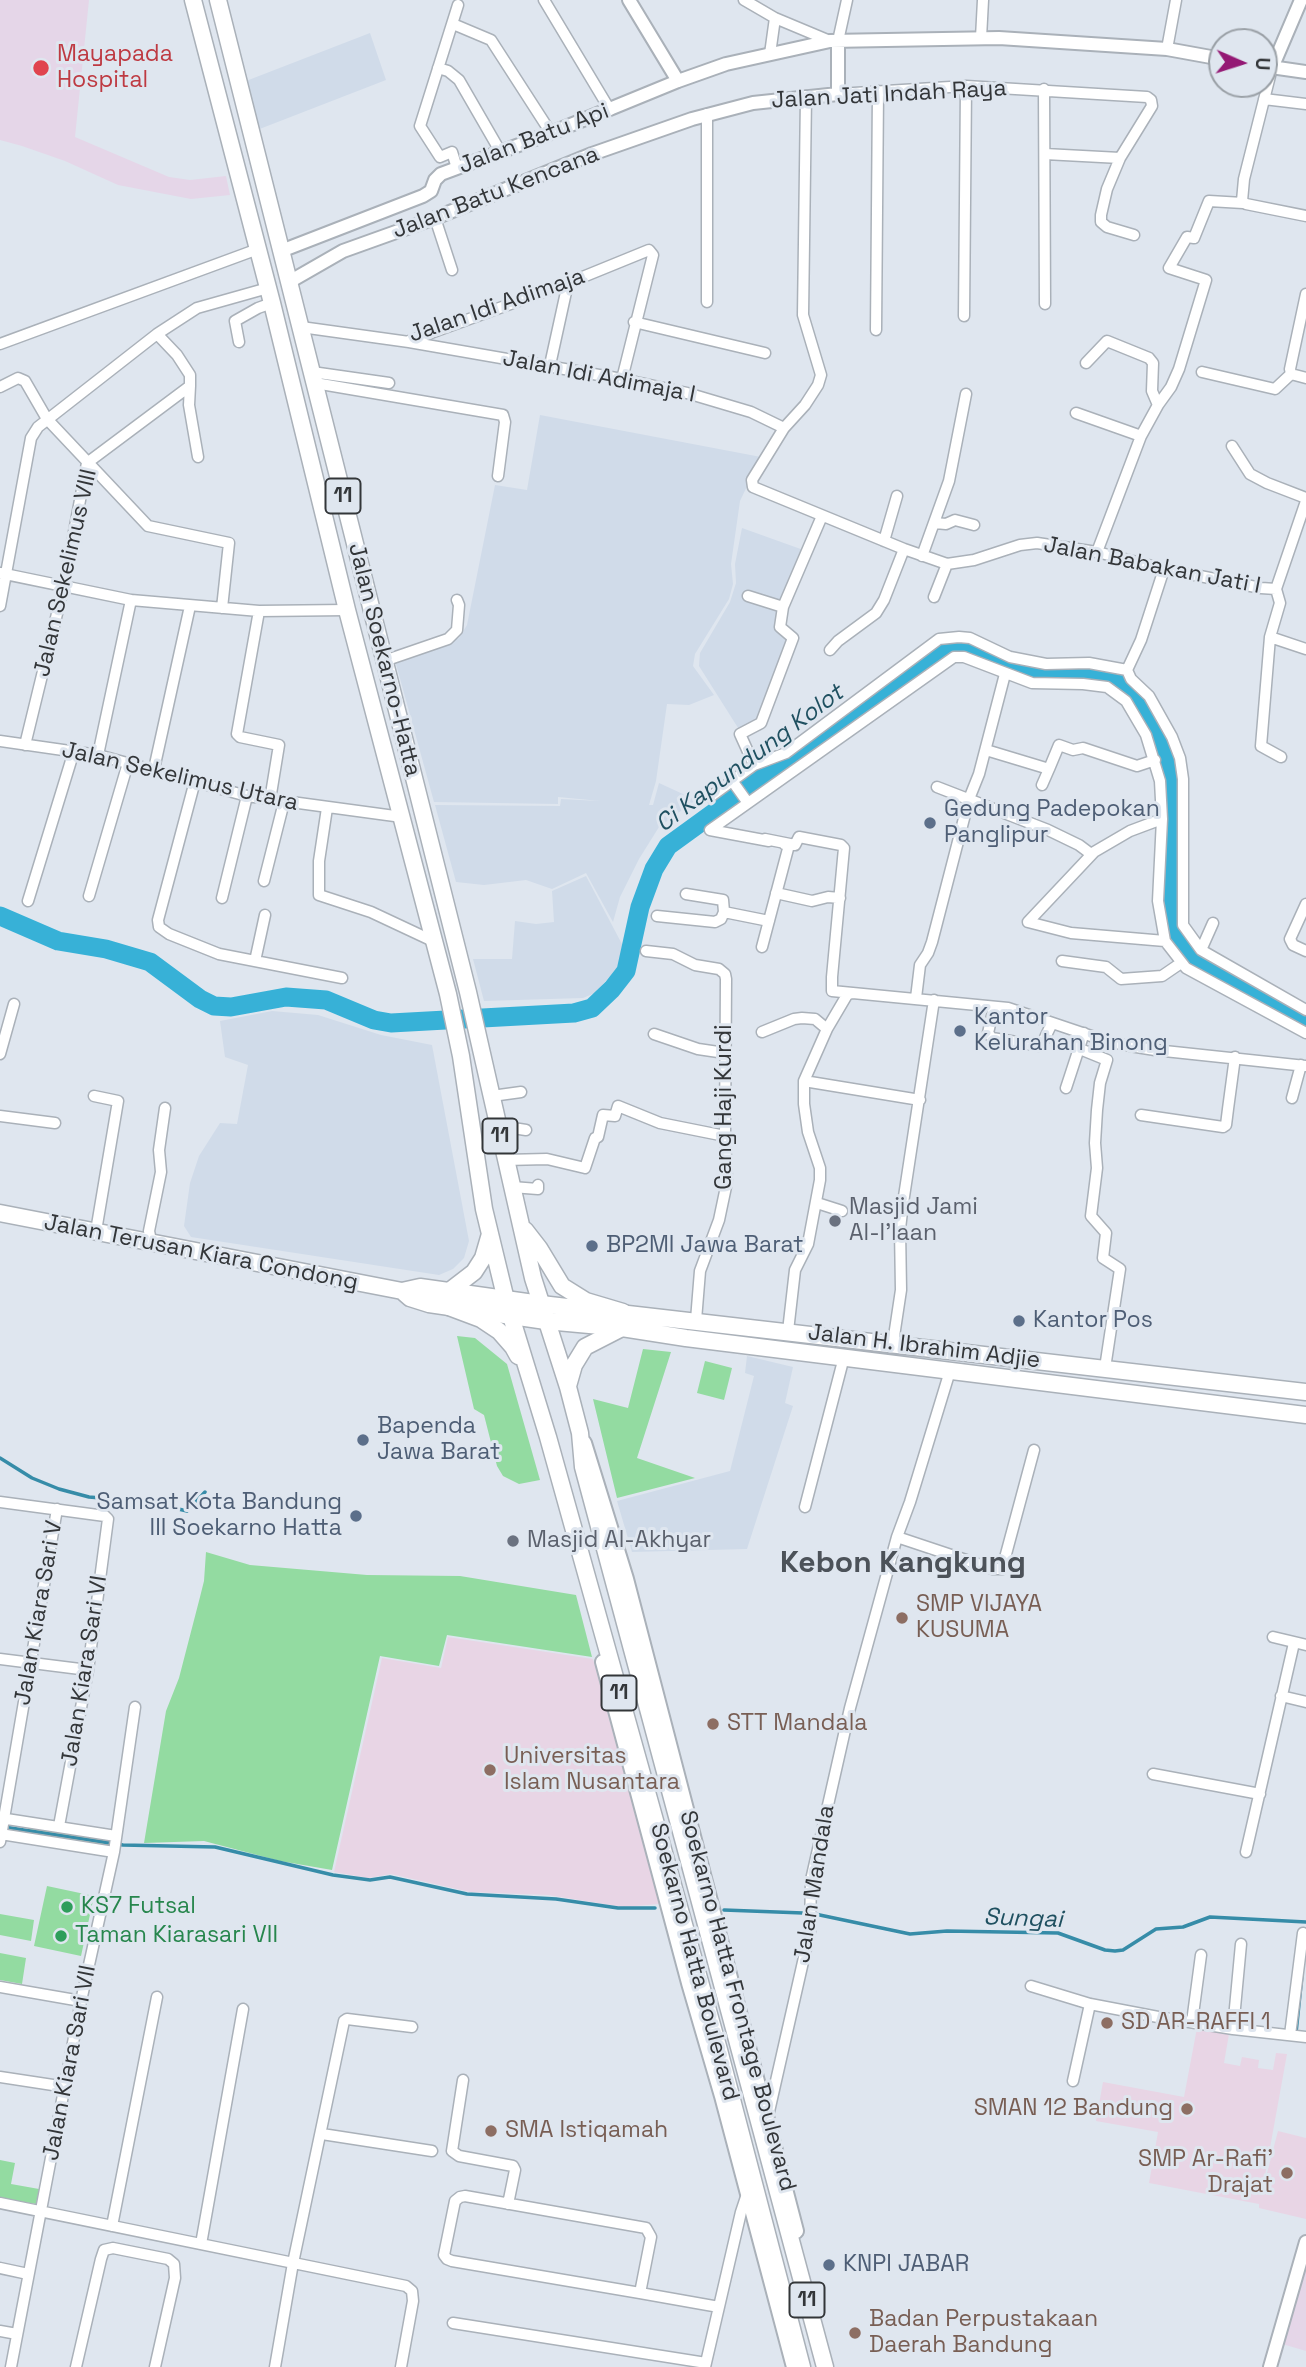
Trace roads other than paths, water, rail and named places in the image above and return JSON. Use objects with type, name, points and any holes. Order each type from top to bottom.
[{"type":"main road","name":"Jalan Soekarno-Hatta","points":[[193,0],[270,295],[347,610],[448,994],[461,1053],[477,1173],[511,1316]]},
{"type":"main road","name":"Jalan Soekarno-Hatta","points":[[218,0],[468,992],[505,1160],[547,1321]]},
{"type":"main road","name":"Jalan Terusan Kiara Condong","points":[[0,1213],[402,1291],[417,1301],[506,1300],[541,1304]]},
{"type":"main road","points":[[521,1226],[540,1248],[562,1286],[623,1320],[585,1347],[574,1365],[568,1387]]},
{"type":"main road","points":[[491,1232],[484,1258],[449,1299],[499,1331],[513,1347],[534,1394]]},
{"type":"main road","name":"Jalan Terusan Kiara Condong","points":[[449,1299],[511,1316],[547,1321]]},
{"type":"main road","name":"Jalan H. Ibrahim Adjie","points":[[541,1304],[844,1357],[1306,1416]]},
{"type":"main road","name":"Soekarno Hatta Boulevard","points":[[511,1316],[548,1437],[719,2050],[802,2367]]},
{"type":"main road","name":"Jalan H. Ibrahim Adjie","points":[[547,1321],[696,1321],[1306,1392]]},
{"type":"main road","name":"Soekarno Hatta Boulevard","points":[[547,1321],[568,1387],[580,1433],[583,1466],[793,2232],[825,2367]]},
{"type":"main road","points":[[1104,1390],[1105,1368]]},
{"type":"main road","name":"Soekarno Hatta Frontage Boulevard","points":[[580,1433],[626,1580],[768,2116],[793,2232],[833,2367]]},
{"type":"main road","name":"Soekarno Hatta Frontage Boulevard","points":[[548,1437],[551,1469],[794,2367]]},
{"type":"street","points":[[544,0],[610,110]]},
{"type":"street","points":[[744,0],[775,18],[834,41]]},
{"type":"street","points":[[838,94],[834,41],[847,0]]},
{"type":"street","points":[[981,38],[983,0]]},
{"type":"street","points":[[1167,49],[1176,0]]},
{"type":"street","points":[[1278,47],[1301,0]]},
{"type":"street","points":[[633,1],[678,81]]},
{"type":"street","points":[[457,168],[452,152],[440,157],[420,126],[458,5]]},
{"type":"street","points":[[770,54],[775,18]]},
{"type":"street","points":[[453,24],[491,40],[551,133]]},
{"type":"street","name":"Jalan Batu Api","points":[[281,251],[423,197],[431,191],[435,180],[442,174],[678,81],[726,64],[770,54],[834,41],[981,38],[1167,49],[1208,56]]},
{"type":"street","points":[[438,68],[448,71],[459,80],[500,151]]},
{"type":"street","points":[[1278,68],[1306,72]]},
{"type":"street","points":[[964,316],[966,86]]},
{"type":"street","name":"Jalan Jati Indah Raya","points":[[707,114],[753,103],[806,96],[966,86],[1144,97],[1151,100],[1152,108],[1120,158],[1107,189],[1101,222],[1107,227],[1134,236]]},
{"type":"street","points":[[1044,89],[1045,304]]},
{"type":"street","points":[[876,330],[878,91]]},
{"type":"street","points":[[784,428],[805,405],[821,375],[821,367],[807,334],[803,315],[806,96]]},
{"type":"street","points":[[1243,203],[1244,179],[1264,99],[1306,104]]},
{"type":"street","points":[[707,114],[707,302]]},
{"type":"street","name":"Jalan Batu Kencana","points":[[289,282],[343,251],[435,218],[592,154],[707,114]]},
{"type":"street","points":[[1045,155],[1120,158]]},
{"type":"street","points":[[1097,552],[1141,436],[1157,404],[1171,387],[1182,362],[1206,280],[1170,268],[1187,237],[1194,238],[1209,201],[1243,203],[1306,216]]},
{"type":"street","points":[[435,218],[452,270]]},
{"type":"street","points":[[0,344],[258,249]]},
{"type":"street","name":"Jalan Idi Adimaja","points":[[300,327],[409,342],[649,250],[653,255],[634,322]]},
{"type":"street","points":[[550,365],[568,283]]},
{"type":"street","points":[[1291,374],[1306,294]]},
{"type":"street","points":[[0,606],[4,573],[32,438],[38,427],[157,334],[197,309],[270,295]]},
{"type":"street","points":[[239,342],[235,321],[258,308],[270,295]]},
{"type":"street","points":[[622,379],[634,322],[765,353]]},
{"type":"street","points":[[157,334],[190,374],[189,405],[198,457]]},
{"type":"street","points":[[1086,363],[1107,341],[1149,358],[1153,363],[1152,391],[1157,404]]},
{"type":"street","name":"Jalan Idi Adimaja I","points":[[409,342],[550,365],[687,393],[768,418],[784,428]]},
{"type":"street","points":[[1202,372],[1275,389],[1291,374]]},
{"type":"street","points":[[1291,374],[1306,378]]},
{"type":"street","points":[[0,387],[18,378],[22,379],[47,419],[148,526],[229,542],[222,608]]},
{"type":"street","points":[[313,378],[389,383]]},
{"type":"street","points":[[313,378],[503,415],[505,422],[498,476]]},
{"type":"street","name":"Jalan Sekelimus VIII","points":[[25,745],[64,585],[87,463],[190,386]]},
{"type":"street","points":[[922,556],[950,481],[966,394]]},
{"type":"street","points":[[1076,413],[1141,436]]},
{"type":"street","name":"Jalan Babakan Jati I","points":[[784,428],[752,480],[756,489],[922,556],[947,564],[974,560],[1020,545],[1037,543],[1097,552],[1164,569],[1276,589]]},
{"type":"street","points":[[1232,446],[1250,474],[1306,499],[1276,589],[1280,603],[1270,637],[1261,746],[1280,757]]},
{"type":"street","points":[[884,541],[897,496]]},
{"type":"street","points":[[754,765],[740,734],[761,723],[793,638],[780,627],[783,607],[822,516]]},
{"type":"street","points":[[935,523],[947,524],[955,520],[974,524]]},
{"type":"street","points":[[830,650],[876,613],[884,600],[904,549]]},
{"type":"street","points":[[934,597],[947,564]]},
{"type":"street","points":[[1164,569],[1141,640],[1127,670],[1131,679],[1149,696],[1181,758],[1183,925],[1201,950],[1306,1010]]},
{"type":"street","points":[[4,573],[131,600],[259,611],[347,610]]},
{"type":"street","points":[[748,596],[783,607]]},
{"type":"street","points":[[98,755],[131,600]]},
{"type":"street","points":[[384,661],[448,639],[457,630],[457,600]]},
{"type":"street","points":[[154,769],[190,606]]},
{"type":"street","points":[[259,611],[237,734],[240,737],[279,745],[270,800]]},
{"type":"street","points":[[1270,637],[1306,649]]},
{"type":"street","points":[[710,797],[734,783],[754,765],[786,753],[939,639],[971,638],[1010,657],[1046,664],[1089,663],[1127,670]]},
{"type":"street","points":[[762,947],[789,845],[710,830],[954,657],[964,657],[1032,683],[1083,684],[1112,690],[1125,701],[1146,735],[1160,781],[1162,819],[1158,901],[1165,941],[1186,968],[1306,1033]]},
{"type":"street","points":[[916,998],[920,965],[932,942],[1005,674]]},
{"type":"street","name":"Jalan Sekelimus Utara","points":[[0,741],[98,755],[247,796],[402,817]]},
{"type":"street","points":[[1042,785],[1059,746],[1073,750],[1083,748],[1137,765],[1155,760]]},
{"type":"street","points":[[986,750],[1049,769]]},
{"type":"street","points":[[28,901],[74,751]]},
{"type":"street","points":[[89,896],[128,764]]},
{"type":"street","points":[[195,781],[158,920],[159,927],[169,934],[219,954],[342,978]]},
{"type":"street","points":[[734,783],[747,802]]},
{"type":"street","points":[[937,788],[1048,830],[1091,854]]},
{"type":"street","points":[[222,898],[247,796]]},
{"type":"street","points":[[264,881],[284,802]]},
{"type":"street","points":[[327,808],[319,861],[319,895],[371,912],[435,942]]},
{"type":"street","points":[[1162,819],[1130,831],[1091,854],[1028,921],[1029,924],[1071,933],[1165,941]]},
{"type":"street","points":[[765,839],[795,845],[799,837],[841,845],[844,852],[831,990],[994,1007],[1023,1012],[1103,1040],[1155,1050],[1303,1065],[1292,1098]]},
{"type":"street","points":[[776,893],[812,901],[828,897],[840,898]]},
{"type":"street","points":[[657,916],[715,922],[721,919],[724,912],[723,900],[686,894]]},
{"type":"street","points":[[1306,904],[1290,939],[1292,945],[1306,951]]},
{"type":"street","points":[[724,912],[769,921]]},
{"type":"street","points":[[254,961],[265,915]]},
{"type":"street","points":[[1201,950],[1213,923]]},
{"type":"street","name":"Gang Haji Kurdi","points":[[646,951],[673,954],[695,965],[722,970],[726,979],[724,1052],[727,1182],[719,1220],[700,1271],[696,1321]]},
{"type":"street","points":[[1062,961],[1106,967],[1121,979],[1162,976],[1181,963]]},
{"type":"street","points":[[788,1331],[795,1270],[808,1244],[817,1203],[820,1168],[808,1132],[804,1081],[828,1029],[851,993]]},
{"type":"street","points":[[893,1343],[901,1290],[902,1216],[934,1000]]},
{"type":"street","points":[[0,1054],[14,1004]]},
{"type":"street","points":[[994,1007],[988,1033],[992,1038],[1041,1046],[1052,1023]]},
{"type":"street","points":[[762,1032],[802,1018],[815,1019],[828,1029]]},
{"type":"street","points":[[1066,1088],[1084,1033]]},
{"type":"street","points":[[653,1034],[698,1049],[724,1052]]},
{"type":"street","points":[[1080,1049],[1107,1060],[1100,1083],[1097,1110],[1097,1168],[1091,1216],[1107,1233],[1102,1258],[1120,1269],[1105,1368]]},
{"type":"street","points":[[1140,1115],[1223,1127],[1235,1057]]},
{"type":"street","points":[[804,1081],[919,1100]]},
{"type":"street","points":[[492,1096],[520,1092]]},
{"type":"street","points":[[94,1096],[118,1101],[96,1231]]},
{"type":"street","points":[[505,1160],[547,1159],[584,1168],[595,1138],[598,1137],[603,1115],[615,1116],[618,1106],[660,1123],[725,1136]]},
{"type":"street","points":[[151,1241],[149,1231],[161,1172],[159,1150],[164,1108]]},
{"type":"street","points":[[0,1116],[55,1123]]},
{"type":"street","points":[[500,1132],[513,1128],[526,1130]]},
{"type":"street","points":[[512,1187],[538,1189],[538,1185]]},
{"type":"street","points":[[817,1203],[842,1210]]},
{"type":"street","points":[[805,1507],[844,1357]]},
{"type":"street","name":"Jalan Mandala","points":[[768,2116],[810,1931],[811,1880],[850,1708],[897,1537],[950,1371]]},
{"type":"street","points":[[897,1537],[993,1569],[1002,1569],[1034,1450]]},
{"type":"street","points":[[0,1502],[57,1509]]},
{"type":"street","name":"Jalan Kiara Sari VI","points":[[57,1509],[105,1516],[108,1522],[88,1670],[59,1826]]},
{"type":"street","name":"Jalan Kiara Sari V","points":[[2,1829],[57,1509]]},
{"type":"street","points":[[1273,1637],[1306,1645]]},
{"type":"street","points":[[1246,1852],[1294,1643]]},
{"type":"street","points":[[0,1659],[88,1670]]},
{"type":"street","points":[[1281,1696],[1306,1702]]},
{"type":"street","name":"Jalan Kiara Sari VII","points":[[11,2367],[66,2087],[80,2001],[115,1844],[135,1707]]},
{"type":"street","points":[[1153,1774],[1259,1794]]},
{"type":"street","points":[[2,1829],[59,1826],[115,1844]]},
{"type":"street","points":[[2,1829],[115,1844]]},
{"type":"street","points":[[1290,2035],[1303,1933]]},
{"type":"street","points":[[1233,2029],[1241,1944]]},
{"type":"street","points":[[1192,2022],[1201,1955]]},
{"type":"street","points":[[1031,1986],[1090,2004],[1233,2029],[1306,2036]]},
{"type":"street","points":[[0,1987],[80,2001]]},
{"type":"street","points":[[112,2226],[157,1997]]},
{"type":"street","points":[[1073,2081],[1090,2004]]},
{"type":"street","points":[[201,2244],[243,2009]]},
{"type":"street","points":[[275,2367],[293,2263],[344,2021],[348,2019],[412,2027]]},
{"type":"street","points":[[0,2077],[66,2087]]},
{"type":"street","points":[[463,2080],[452,2151],[456,2155],[513,2166],[508,2204]]},
{"type":"street","points":[[322,2134],[432,2151]]},
{"type":"street","points":[[453,2323],[706,2365],[741,2212],[748,2193]]},
{"type":"street","points":[[640,2293],[651,2237],[648,2230],[508,2204],[460,2197],[455,2201],[445,2257],[452,2261],[719,2307]]},
{"type":"street","points":[[0,2203],[406,2286],[412,2291],[413,2301],[401,2367]]},
{"type":"street","points":[[133,2251],[138,2232]]},
{"type":"street","points":[[147,2254],[151,2234]]},
{"type":"street","points":[[1270,2367],[1306,2242]]},
{"type":"street","points":[[76,2367],[104,2250],[113,2248],[147,2254],[174,2263],[176,2270],[155,2367]]},
{"type":"street","points":[[0,2268],[28,2274]]},
{"type":"street","points":[[0,2330],[17,2334]]},
{"type":"waterway","name":"Ci Kapundung Kolot","points":[[0,916],[58,941],[106,949],[150,962],[200,999],[214,1006],[231,1007],[286,997],[326,1000],[374,1020],[391,1023],[574,1013],[592,1008],[626,971],[640,907],[654,869],[668,846],[912,669],[946,647],[964,645],[1010,666],[1029,671],[1100,671],[1119,678],[1154,727],[1166,754],[1171,783],[1168,911],[1174,937],[1189,956],[1306,1020]]},
{"type":"waterway","points":[[0,1458],[32,1478],[89,1497],[148,1502],[187,1511],[205,1492]]},
{"type":"waterway","points":[[4,1827],[123,1845],[215,1847],[333,1875],[370,1880],[390,1877],[467,1894],[556,1899],[618,1908],[655,1908]]},
{"type":"waterway","points":[[724,1910],[803,1913]]},
{"type":"waterway","name":"Sungai","points":[[815,1914],[910,1934],[947,1931],[1058,1933],[1115,1951],[1123,1950],[1156,1929],[1183,1927],[1210,1917],[1306,1922]]},
{"type":"waterway","points":[[1296,2033],[1302,1975]]},
{"type":"place","name":"Mayapada Hospital","points":[[41,68]]},
{"type":"place","name":"Gedung Padepokan Panglipur","points":[[930,823]]},
{"type":"place","name":"Kantor Kelurahan Binong","points":[[960,1031]]},
{"type":"place","name":"Masjid Jami Al-I'laan","points":[[835,1221]]},
{"type":"place","name":"BP2MI Jawa Barat","points":[[592,1246]]},
{"type":"place","name":"Kantor Pos","points":[[1019,1321]]},
{"type":"place","name":"Bapenda Jawa Barat","points":[[363,1440]]},
{"type":"place","name":"Samsat Kota Bandung III Soekarno Hatta","points":[[356,1516]]},
{"type":"place","name":"Masjid Al-Akhyar","points":[[513,1541]]},
{"type":"place","name":"SMP VIJAYA KUSUMA","points":[[902,1618]]},
{"type":"place","name":"STT Mandala","points":[[713,1724]]},
{"type":"place","name":"Universitas Islam Nusantara","points":[[490,1770]]},
{"type":"place","name":"KS7 Futsal","points":[[67,1907]]},
{"type":"place","name":"Taman Kiarasari VII","points":[[61,1936]]},
{"type":"place","name":"SD AR-RAFFI 1","points":[[1107,2023]]},
{"type":"place","name":"SMAN 12 Bandung","points":[[1187,2109]]},
{"type":"place","name":"SMA Istiqamah","points":[[491,2131]]},
{"type":"place","name":"SMP Ar-Rafi' Drajat","points":[[1287,2173]]},
{"type":"place","name":"KNPI JABAR","points":[[829,2265]]},
{"type":"place","name":"Badan Perpustakaan Daerah Bandung","points":[[855,2333]]},
{"type":"district","name":"Kebon Kangkung","points":[[903,1564]]}]
